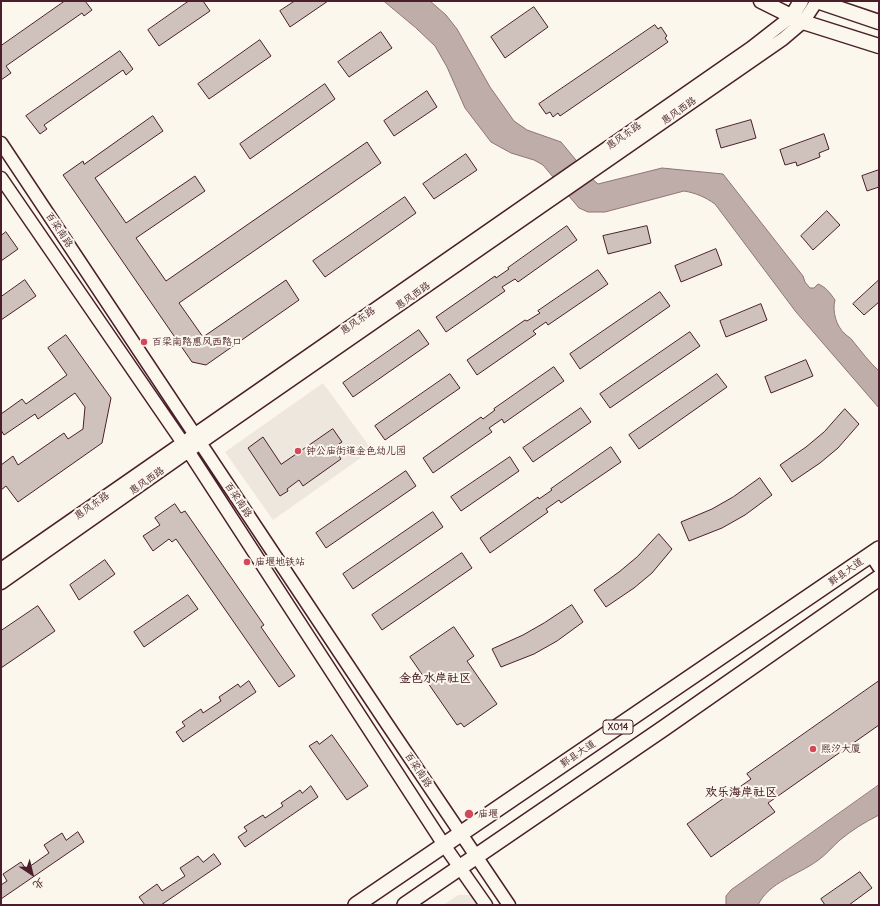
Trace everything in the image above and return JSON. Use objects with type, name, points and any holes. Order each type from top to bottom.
[{"type":"main road","points":[[762,1],[798,19],[879,46]]},
{"type":"main road","points":[[798,19],[801,1]]},
{"type":"main road","points":[[817,1],[879,22]]},
{"type":"main road","name":"鄞县大道","points":[[356,905],[876,557]]},
{"type":"main road","name":"X014","points":[[476,857],[671,724],[879,578]]},
{"type":"main road","points":[[405,905],[476,857]]},
{"type":"street","points":[[798,19],[817,1]]},
{"type":"street","name":"惠风东路","points":[[1,569],[186,448],[745,52],[798,19]]},
{"type":"street","name":"百梁南路","points":[[1,143],[460,834],[509,905]]},
{"type":"street","name":"百梁南路","points":[[1,178],[186,448],[444,846],[486,905]]},
{"type":"street","name":"惠风西路","points":[[1,583],[186,448]]},
{"type":"shaded area","points":[[384,1],[430,1],[446,15],[457,29],[490,87],[514,121],[527,130],[561,142],[590,177],[598,184],[662,168],[723,174],[803,276],[805,282],[810,288],[814,288],[818,284],[821,285],[828,290],[835,300],[834,313],[839,327],[879,371],[879,408],[796,312],[715,204],[708,199],[684,191],[605,212],[588,212],[579,208],[543,165],[534,160],[511,153],[491,142],[465,108],[447,67],[435,46]]},
{"type":"shaded area","name":"钟公庙街道金色幼儿园","points":[[323,383],[372,450],[273,520],[225,452]]},
{"type":"shaded area","points":[[879,785],[879,815],[849,833],[817,861],[769,890],[758,905],[726,905],[726,896],[731,890]]},
{"type":"shaded area","points":[[458,895],[471,895],[483,905],[443,905]]},
{"type":"building","points":[[65,1],[85,1],[92,10],[84,16],[82,13],[6,66],[11,73],[1,80],[1,46]]},
{"type":"building","points":[[189,1],[203,1],[210,11],[159,46],[148,30]]},
{"type":"building","points":[[295,1],[328,1],[290,27],[280,11]]},
{"type":"building","points":[[534,7],[548,27],[505,58],[491,37]]},
{"type":"building","points":[[655,25],[658,29],[661,27],[667,36],[665,38],[668,42],[560,116],[558,113],[553,117],[550,112],[546,114],[539,104]]},
{"type":"building","points":[[381,32],[392,48],[349,77],[338,62]]},
{"type":"building","points":[[260,40],[271,56],[209,99],[198,84]]},
{"type":"building","points":[[120,51],[133,69],[126,75],[123,70],[44,125],[47,129],[40,134],[26,116]]},
{"type":"building","points":[[325,84],[335,99],[250,159],[240,144]]},
{"type":"building","points":[[427,91],[437,107],[394,136],[384,121]]},
{"type":"building","points":[[153,116],[163,131],[95,178],[126,223],[195,176],[205,191],[136,238],[166,281],[367,142],[381,163],[179,303],[203,337],[286,280],[299,300],[206,365],[192,362],[63,175],[83,161],[84,164]]},
{"type":"building","points":[[751,120],[756,138],[721,148],[716,130]]},
{"type":"building","points":[[824,134],[829,149],[819,153],[820,157],[797,166],[796,162],[785,165],[780,150]]},
{"type":"building","points":[[466,154],[477,170],[434,199],[423,184]]},
{"type":"building","points":[[879,170],[879,187],[867,191],[862,176]]},
{"type":"building","points":[[405,197],[416,213],[325,277],[313,261]]},
{"type":"building","points":[[827,211],[840,225],[813,250],[801,236]]},
{"type":"building","points":[[567,226],[577,240],[518,282],[515,279],[502,287],[505,291],[446,332],[436,317],[495,276],[496,278],[509,269],[508,268]]},
{"type":"building","points":[[647,226],[651,243],[608,254],[603,236]]},
{"type":"building","points":[[6,232],[18,249],[1,261],[1,236]]},
{"type":"building","points":[[716,249],[722,265],[681,282],[675,266]]},
{"type":"building","points":[[598,270],[608,284],[548,325],[546,322],[533,331],[536,334],[477,375],[467,360],[525,320],[527,321],[540,313],[538,311]]},
{"type":"building","points":[[25,280],[36,296],[1,320],[1,297]]},
{"type":"building","points":[[879,280],[879,302],[864,315],[853,304]]},
{"type":"building","points":[[660,292],[670,306],[580,369],[570,354]]},
{"type":"building","points":[[761,304],[767,320],[726,337],[720,321]]},
{"type":"building","points":[[419,330],[429,344],[353,397],[343,383]]},
{"type":"building","points":[[690,332],[700,346],[610,408],[600,394]]},
{"type":"building","points":[[66,335],[111,398],[102,443],[18,502],[6,486],[1,490],[1,465],[13,456],[18,465],[64,433],[68,439],[83,429],[85,407],[75,393],[38,419],[35,414],[4,435],[1,430],[1,414],[22,399],[26,404],[67,375],[48,348]]},
{"type":"building","points":[[806,360],[813,376],[771,393],[765,377]]},
{"type":"building","points":[[554,367],[564,381],[504,423],[502,419],[489,428],[492,432],[433,473],[423,458],[481,417],[483,419],[495,410],[494,409]]},
{"type":"building","points":[[450,374],[460,388],[385,440],[375,426]]},
{"type":"building","points":[[717,374],[727,387],[639,449],[629,435]]},
{"type":"building","points":[[581,408],[591,422],[533,462],[523,448]]},
{"type":"building","points":[[845,409],[859,424],[838,448],[820,463],[792,482],[780,465],[806,447],[824,432]]},
{"type":"building","points":[[333,429],[342,442],[336,446],[340,451],[337,453],[341,459],[303,486],[299,480],[287,489],[288,491],[280,496],[248,448],[263,437],[281,464]]},
{"type":"building","points":[[611,447],[621,462],[561,503],[559,500],[546,509],[548,512],[490,553],[480,538],[538,497],[539,499],[552,490],[551,489]]},
{"type":"building","points":[[510,457],[519,471],[461,511],[451,497]]},
{"type":"building","points":[[406,471],[416,486],[326,548],[316,533]]},
{"type":"building","points":[[760,478],[772,495],[745,515],[722,528],[689,541],[681,522],[712,509],[733,497]]},
{"type":"building","points":[[175,504],[181,513],[185,511],[264,625],[261,627],[295,676],[279,687],[176,539],[172,542],[169,539],[153,551],[143,536],[160,525],[155,518]]},
{"type":"building","points":[[433,512],[443,527],[353,589],[343,574]]},
{"type":"building","points":[[659,534],[672,549],[652,573],[634,588],[606,607],[594,590],[637,557]]},
{"type":"building","points":[[462,553],[472,568],[382,630],[372,615]]},
{"type":"building","points":[[105,560],[115,574],[79,600],[70,585]]},
{"type":"building","points":[[188,595],[198,609],[144,647],[134,632]]},
{"type":"building","points":[[572,605],[583,622],[557,641],[534,654],[501,667],[492,649],[523,635]]},
{"type":"building","points":[[38,606],[55,631],[1,668],[1,631]]},
{"type":"building","points":[[454,627],[474,656],[467,661],[497,704],[464,727],[461,723],[457,725],[410,657]]},
{"type":"building","points":[[249,681],[256,692],[183,742],[176,732],[185,726],[182,722],[201,709],[203,713],[221,701],[219,697],[238,684],[240,687]]},
{"type":"building","name":"熙汐大厦","points":[[879,681],[879,725],[768,803],[775,812],[711,857],[687,824],[751,779],[747,774]]},
{"type":"building","points":[[332,735],[368,786],[347,800],[309,746],[317,741],[319,744]]},
{"type":"building","points":[[311,786],[318,797],[245,847],[238,837],[247,831],[244,827],[263,815],[265,818],[283,806],[281,803],[300,790],[302,793]]},
{"type":"building","points":[[78,832],[84,842],[1,899],[1,885],[7,881],[3,874],[21,862],[26,869],[49,853],[44,845],[62,833],[66,840]]},
{"type":"building","points":[[214,854],[221,864],[161,905],[145,905],[139,897],[157,884],[162,891],[185,876],[180,868],[198,856],[203,862]]},
{"type":"building","points":[[860,872],[872,888],[849,905],[825,905],[821,899]]},
{"type":"place","name":"百梁南路惠风西路口","points":[[144,342]]},
{"type":"place","name":"钟公庙街道金色幼儿园","points":[[298,451]]},
{"type":"place","name":"庙堰地铁站","points":[[247,562]]},
{"type":"place","name":"熙汐大厦","points":[[813,749]]},
{"type":"place","name":"庙堰","points":[[469,814]]},
{"type":"district","name":"金色水岸社区","points":[[435,679]]},
{"type":"district","name":"欢乐海岸社区","points":[[741,793]]}]
